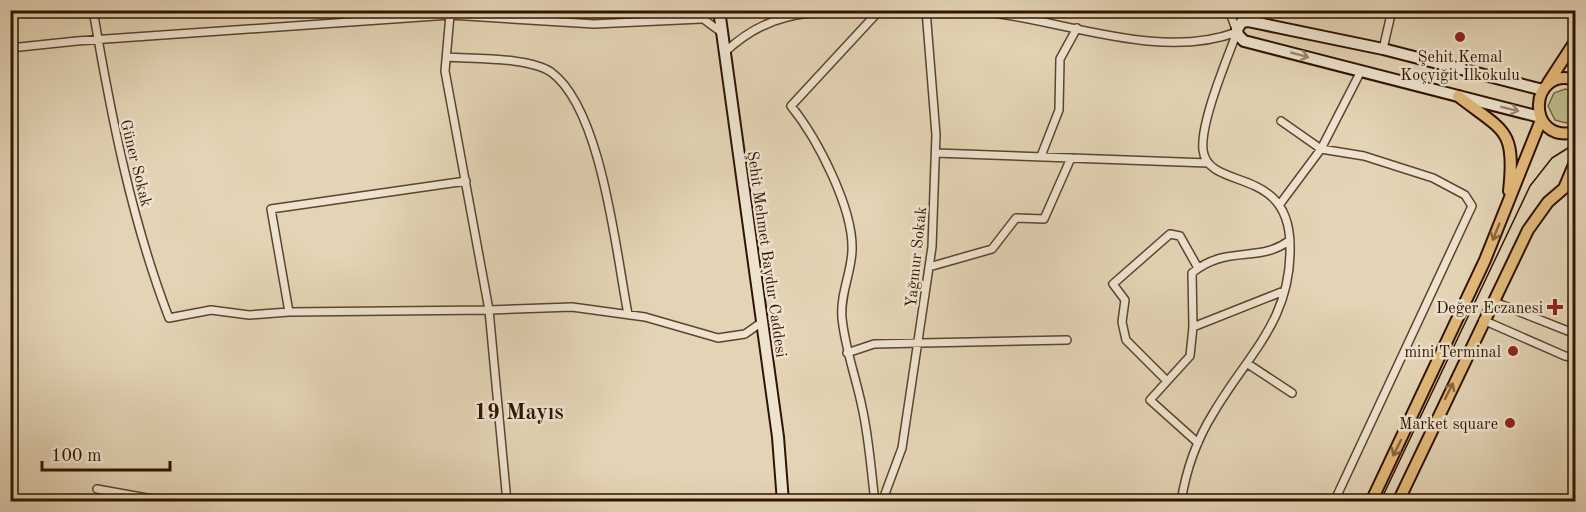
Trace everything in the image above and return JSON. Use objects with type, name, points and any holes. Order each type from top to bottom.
[{"type":"main road","points":[[1575,40],[1545,88],[1538,106],[1541,118],[1554,131],[1568,134],[1575,132]]},
{"type":"main road","points":[[1545,88],[1558,79],[1575,80]]},
{"type":"main road","points":[[1458,96],[1501,129],[1509,141],[1512,157],[1506,207]]},
{"type":"main road","points":[[1371,501],[1485,260],[1541,118]]},
{"type":"main road","points":[[1565,186],[1575,160]]},
{"type":"main road","points":[[1398,501],[1492,301],[1534,220],[1575,178]]},
{"type":"street","name":"Güner Sokak","points":[[93,10],[112,119],[138,224],[169,318],[211,310],[249,315],[289,312]]},
{"type":"street","points":[[691,10],[721,32]]},
{"type":"street","name":"Şehit Mehmet Baydur Caddesi","points":[[719,10],[778,437],[783,501]]},
{"type":"street","points":[[1229,10],[1240,36]]},
{"type":"street","points":[[1383,49],[1392,10]]},
{"type":"street","name":"Yağmur Sokak","points":[[882,501],[902,448],[929,267],[936,153],[933,73],[926,11]]},
{"type":"street","points":[[724,53],[752,31],[792,14],[977,11],[1150,40],[1180,42],[1240,36],[1361,71],[1541,118]]},
{"type":"street","points":[[875,501],[862,406],[847,354],[842,308],[852,257],[851,231],[824,157],[791,106],[878,12]]},
{"type":"street","points":[[450,15],[446,71],[489,310],[507,501]]},
{"type":"street","points":[[10,48],[98,39],[450,15],[584,24],[701,19]]},
{"type":"street","points":[[1180,501],[1198,443],[1214,412],[1273,325],[1284,291],[1290,240],[1288,223],[1280,204],[1263,188],[1214,169],[1208,163],[1203,142],[1216,89],[1240,36],[1240,24],[1248,21],[1383,49],[1545,88]]},
{"type":"street","points":[[1041,156],[1059,110],[1060,59],[1077,28]]},
{"type":"street","points":[[447,57],[534,65],[550,72],[568,90],[587,124],[603,180],[628,314]]},
{"type":"street","points":[[1280,204],[1321,149],[1361,71]]},
{"type":"street","points":[[1281,121],[1321,149],[1364,156],[1432,178],[1465,195],[1472,206],[1334,501]]},
{"type":"street","points":[[936,153],[1208,163]]},
{"type":"street","points":[[929,267],[992,249],[1016,218],[1044,219],[1071,158]]},
{"type":"street","points":[[466,181],[271,209],[289,312],[572,307],[628,314],[718,338],[745,334],[762,322]]},
{"type":"street","points":[[1167,381],[1126,340],[1122,321],[1126,303],[1113,284],[1170,234],[1180,236],[1198,268]]},
{"type":"street","points":[[1198,443],[1150,400],[1190,356],[1193,327],[1192,273],[1228,254],[1269,251],[1290,240]]},
{"type":"street","points":[[1193,327],[1284,291]]},
{"type":"street","points":[[1492,301],[1575,332]]},
{"type":"street","points":[[1483,320],[1575,358]]},
{"type":"street","points":[[847,354],[868,345],[1067,340]]},
{"type":"street","points":[[1248,364],[1292,393]]},
{"type":"street","points":[[97,489],[165,501]]},
{"type":"green space","points":[[1565,89],[1576,92],[1575,120],[1566,123],[1555,120],[1548,106],[1554,93]]},
{"type":"green space","points":[[1417,496],[1494,501],[1414,501]]},
{"type":"tram line","points":[[1380,502],[1530,186],[1552,158],[1576,143]]},
{"type":"place","name":"Şehit Kemal Koçyiğit İlkokulu","points":[[1460,37]]},
{"type":"place","name":"Değer Eczanesi","points":[[1555,307]]},
{"type":"place","name":"mini Terminal","points":[[1513,351]]},
{"type":"place","name":"Market square","points":[[1510,423]]},
{"type":"district","name":"19 Mayıs","points":[[519,411]]}]
